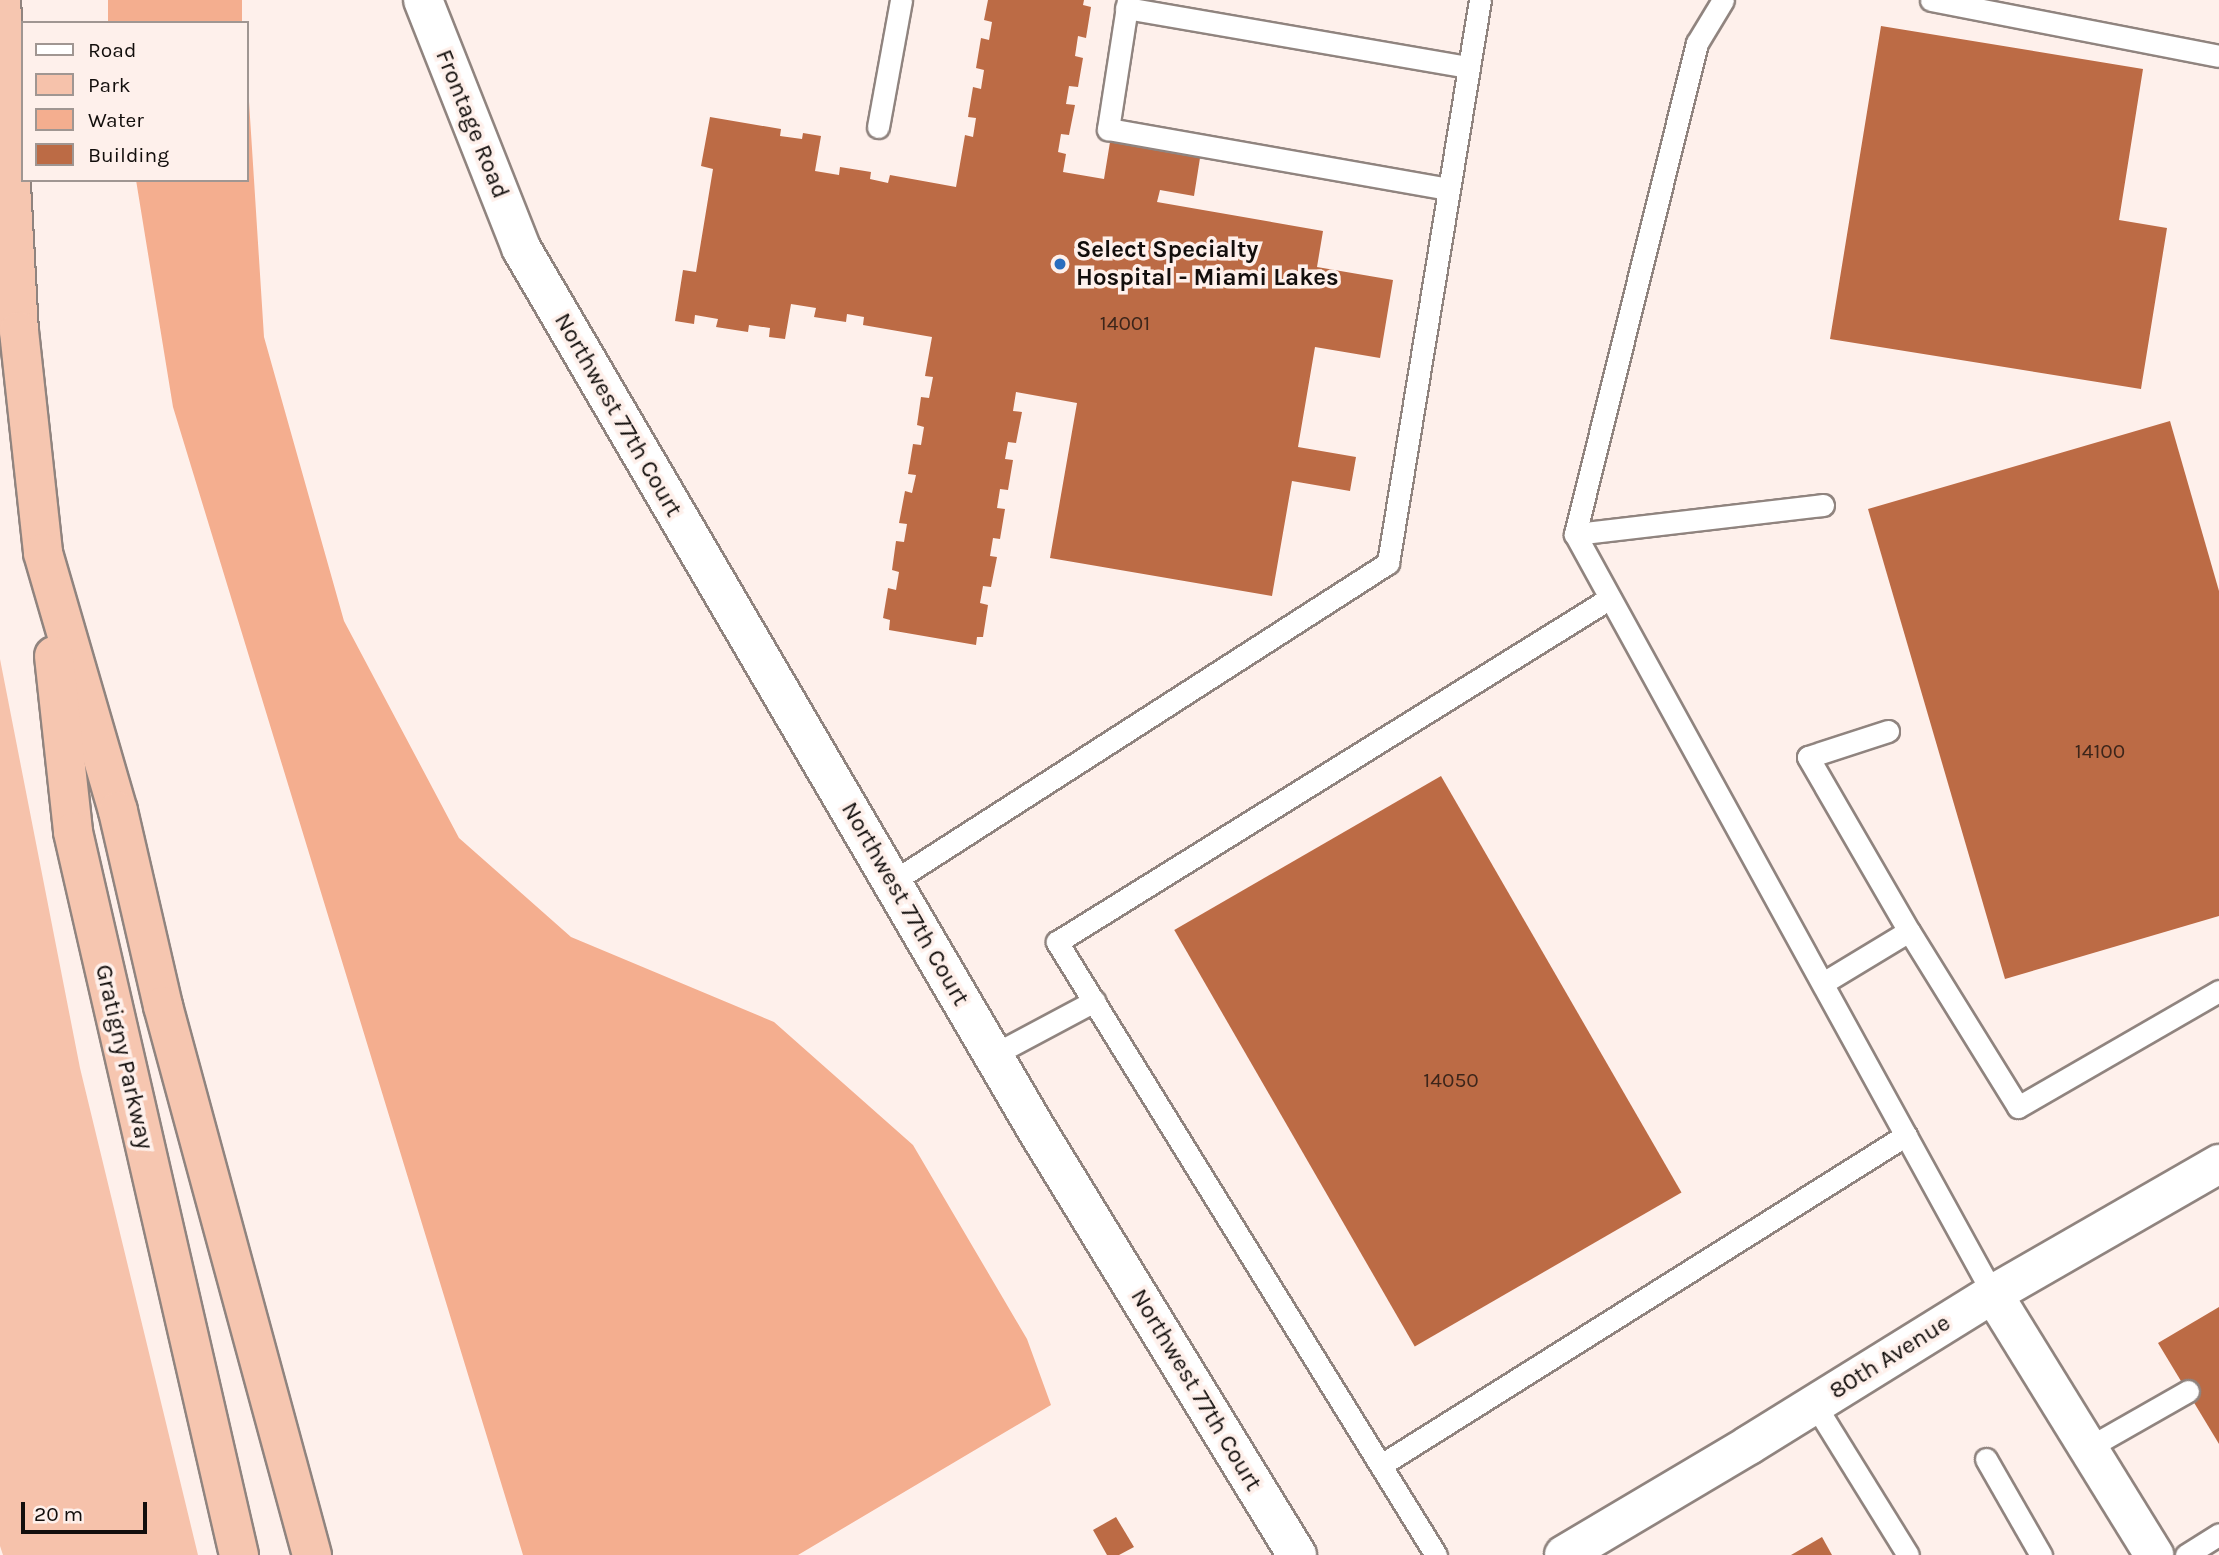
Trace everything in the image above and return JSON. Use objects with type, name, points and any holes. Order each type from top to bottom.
[{"type":"highway","points":[[1,0],[19,331],[43,553],[118,811],[163,1006],[312,1555]]},
{"type":"highway","name":"Gratigny Parkway","points":[[43,553],[73,832],[239,1555]]},
{"type":"street","name":"Frontage Road","points":[[422,0],[521,248]]},
{"type":"street","name":"Northwest 77th Court","points":[[521,248],[993,1055],[1297,1555]]},
{"type":"street","name":"80th Avenue","points":[[1564,1555],[1815,1405],[1993,1294],[2219,1164]]},
{"type":"street","points":[[1993,1294],[2154,1555]]},
{"type":"lane","points":[[878,127],[901,0]]},
{"type":"lane","points":[[892,882],[1388,563],[1480,0]]},
{"type":"lane","points":[[1723,0],[1697,43],[1575,534],[1993,1294]]},
{"type":"lane","points":[[1931,0],[2219,56]]},
{"type":"lane","points":[[1449,189],[1108,129],[1127,4],[1469,67]]},
{"type":"lane","points":[[1575,534],[1823,505]]},
{"type":"lane","points":[[1436,1555],[1057,942],[1610,598]]},
{"type":"lane","points":[[1888,730],[1808,757],[1909,931],[2018,1107],[2219,991]]},
{"type":"lane","points":[[1822,984],[1909,931]]},
{"type":"lane","points":[[993,1055],[1094,1001]]},
{"type":"lane","points":[[1381,1465],[1906,1135]]},
{"type":"lane","points":[[2088,1448],[2188,1391]]},
{"type":"lane","points":[[1815,1405],[1908,1555]]},
{"type":"lane","points":[[1986,1459],[2040,1555]]},
{"type":"lane","points":[[2186,1555],[2219,1534]]},
{"type":"green space","points":[[0,659],[80,1068],[198,1555],[3,1555],[0,1546]]},
{"type":"water","points":[[108,0],[242,0],[242,21],[108,21]]},
{"type":"water","points":[[248,86],[264,337],[344,621],[459,838],[571,937],[774,1022],[913,1145],[1027,1339],[1051,1405],[798,1555],[523,1555],[173,407],[136,182],[248,182]]},
{"type":"building","points":[[988,0],[1084,0],[1083,5],[1091,7],[1086,38],[1078,36],[1075,56],[1083,58],[1078,87],[1069,86],[1066,104],[1075,105],[1069,135],[1061,134],[1058,152],[1066,154],[1063,172],[1104,179],[1110,142],[1200,158],[1194,196],[1160,190],[1157,202],[1323,231],[1317,267],[1393,280],[1380,358],[1315,347],[1298,447],[1356,457],[1350,491],[1292,481],[1272,596],[1050,558],[1077,403],[1016,392],[1013,411],[1022,412],[1016,443],[1008,442],[1005,459],[1013,460],[1008,490],[1000,489],[997,508],[1005,509],[1000,539],[993,538],[990,556],[997,557],[991,587],[983,586],[980,603],[988,605],[983,637],[977,637],[976,645],[889,630],[890,620],[883,618],[888,588],[896,590],[899,572],[892,570],[896,541],[904,542],[907,524],[899,523],[905,491],[912,493],[916,475],[908,474],[913,444],[921,445],[924,427],[917,425],[921,397],[929,398],[933,377],[925,376],[932,337],[863,325],[864,317],[847,314],[846,322],[814,317],[816,308],[791,304],[785,339],[769,337],[770,328],[749,325],[748,332],[716,327],[718,319],[695,315],[694,324],[675,321],[683,270],[696,272],[713,169],[701,166],[710,117],[781,129],[780,136],[802,139],[803,133],[821,136],[815,171],[839,175],[840,167],[871,172],[870,179],[888,183],[890,175],[956,187],[965,135],[973,137],[976,118],[968,117],[973,87],[981,89],[984,70],[976,68],[981,38],[989,40],[992,22],[984,20]]},
{"type":"building","points":[[1881,26],[2143,69],[2119,220],[2167,228],[2141,389],[1830,339]]},
{"type":"building","points":[[2170,421],[2219,591],[2219,916],[2005,979],[1868,509]]},
{"type":"building","points":[[1441,776],[1682,1193],[1415,1347],[1174,930]]},
{"type":"building","points":[[2219,1307],[2219,1444],[2158,1343]]},
{"type":"building","points":[[1116,1517],[1134,1547],[1119,1555],[1107,1555],[1093,1530]]},
{"type":"building","points":[[1822,1537],[1832,1555],[1791,1555]]},
{"type":"place","name":"Select Specialty Hospital - Miami Lakes","points":[[1060,264]]}]
